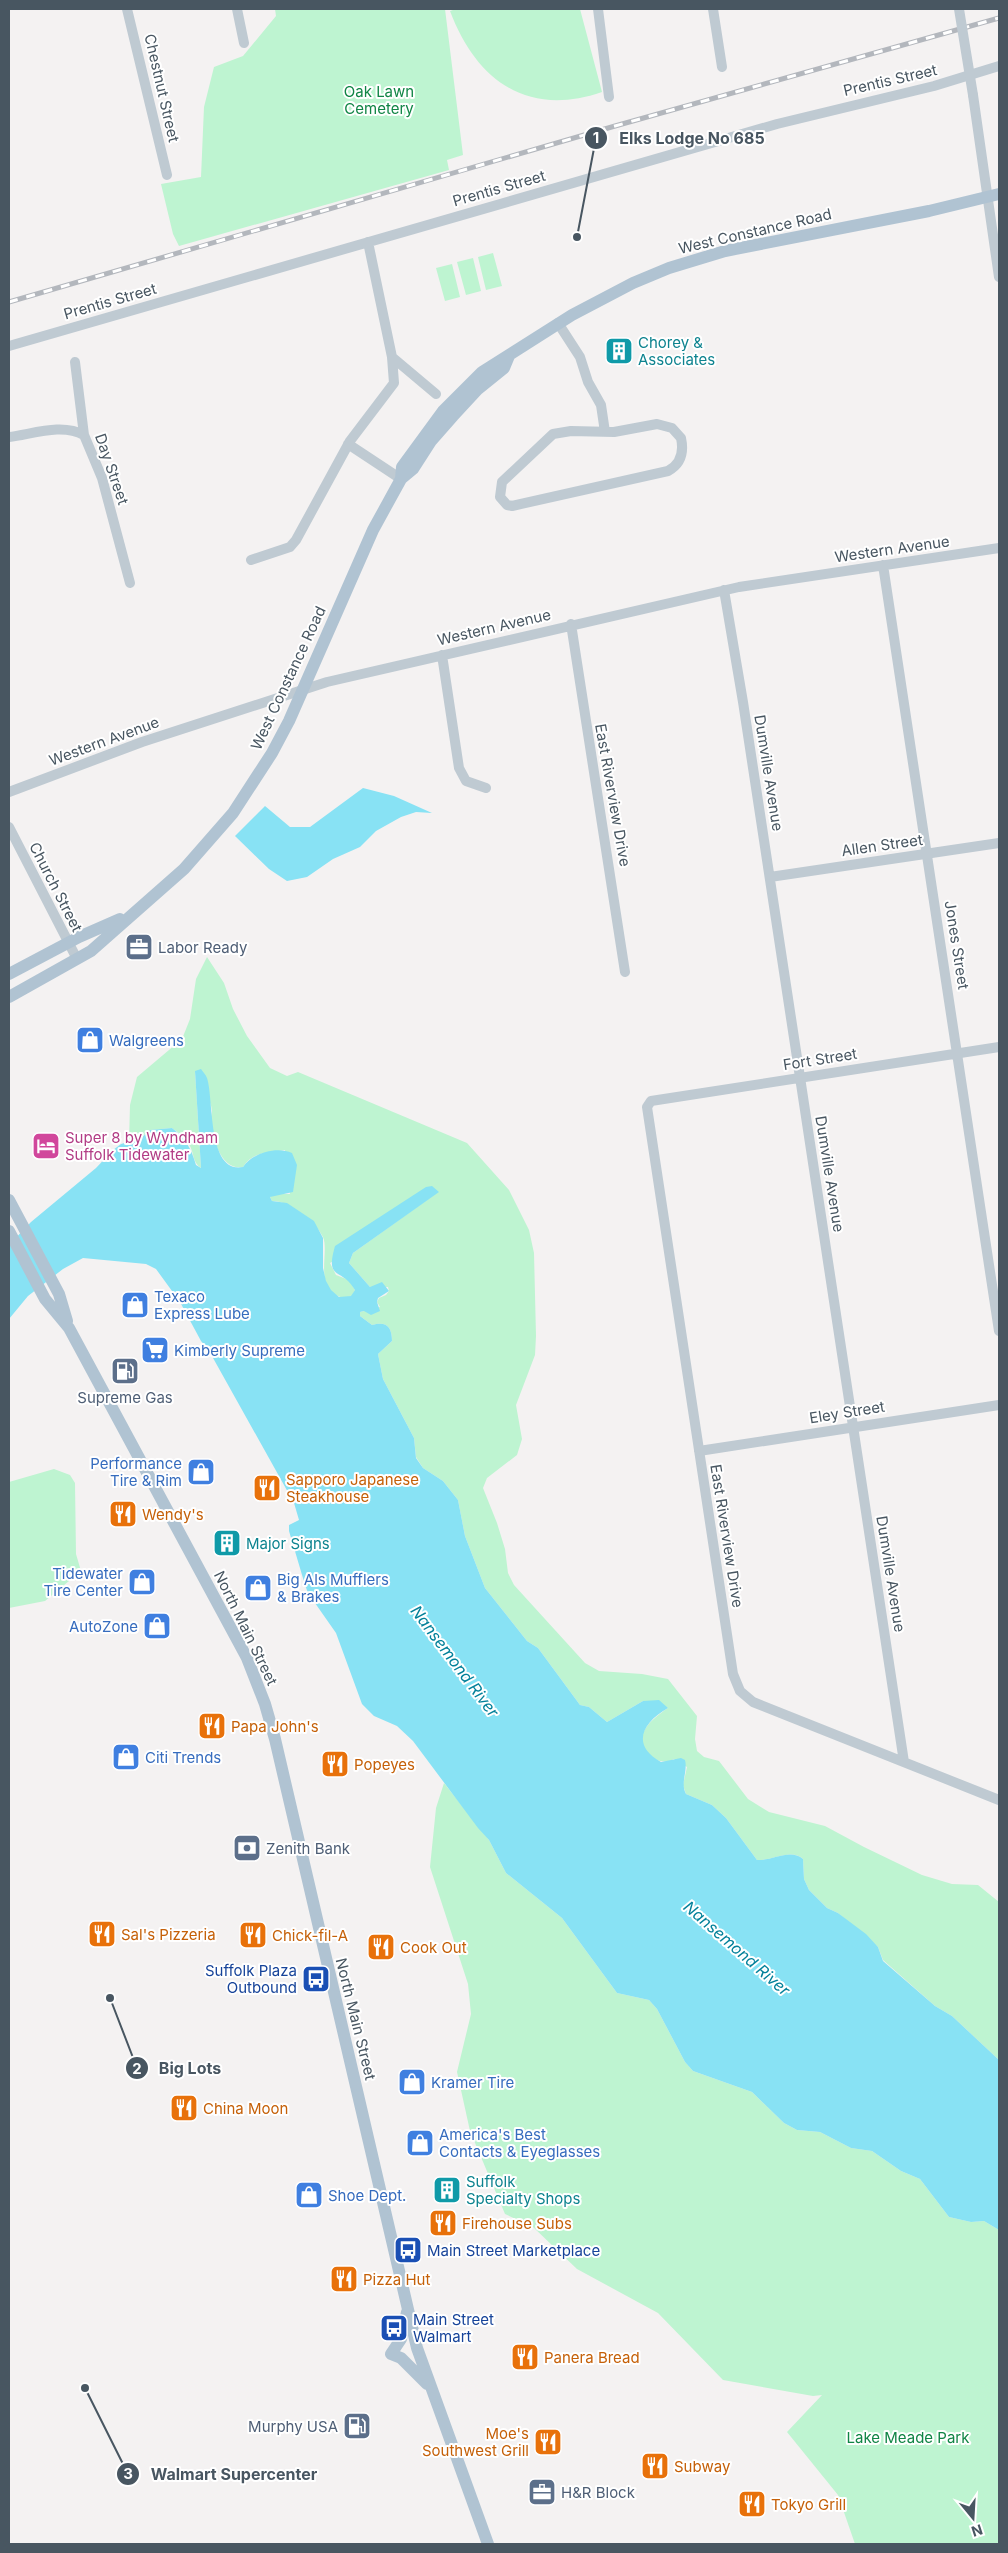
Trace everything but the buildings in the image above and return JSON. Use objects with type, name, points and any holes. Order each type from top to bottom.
[{"type":"main road","name":"West Constance Road","points":[[9,997],[91,951],[184,869],[233,813],[272,753],[303,690],[373,530],[401,479],[402,467],[443,411],[482,372],[558,323],[633,283],[700,258],[993,196]]},
{"type":"main road","name":"West Constance Road","points":[[9,974],[68,943],[132,914]]},
{"type":"main road","name":"North Main Street","points":[[9,1200],[55,1286],[69,1328]]},
{"type":"main road","name":"North Main Street","points":[[9,1232],[42,1293],[69,1328],[246,1658],[265,1704],[275,1739],[407,2303],[430,2387],[488,2544]]},
{"type":"main road","points":[[407,2303],[407,2318],[401,2339],[391,2354],[401,2358],[430,2387]]},
{"type":"street","name":"Chestnut Street","points":[[127,9],[167,175]]},
{"type":"street","points":[[237,9],[244,43]]},
{"type":"street","points":[[598,9],[609,97]]},
{"type":"street","points":[[713,9],[722,67]]},
{"type":"street","points":[[959,9],[973,95],[993,196],[999,277]]},
{"type":"street","name":"Prentis Street","points":[[9,346],[777,124],[934,86],[999,66]]},
{"type":"street","points":[[251,560],[290,547],[296,540],[348,444],[394,383],[392,357],[368,242]]},
{"type":"street","points":[[558,323],[580,357],[588,382],[601,405],[605,432]]},
{"type":"street","points":[[392,357],[436,394]]},
{"type":"street","name":"Day Street","points":[[75,362],[84,435],[102,478],[130,583]]},
{"type":"street","points":[[663,424],[672,428],[682,438],[682,454],[679,462],[668,471],[512,506],[502,502],[499,491],[502,482],[546,438],[562,432],[605,432],[663,424]]},
{"type":"street","points":[[9,437],[61,429],[74,430],[84,435]]},
{"type":"street","points":[[348,444],[401,479]]},
{"type":"street","name":"Western Avenue","points":[[9,792],[142,742],[303,690],[442,655],[724,590],[999,548]]},
{"type":"street","name":"Jones Street","points":[[883,565],[999,1330]]},
{"type":"street","name":"Dumville Avenue","points":[[724,590],[770,877],[904,1762]]},
{"type":"street","name":"East Riverview Drive","points":[[571,624],[625,972]]},
{"type":"street","points":[[442,655],[459,768],[466,781],[486,788]]},
{"type":"street","name":"Church Street","points":[[9,827],[77,959]]},
{"type":"street","name":"Allen Street","points":[[770,877],[999,843]]},
{"type":"street","name":"Fort Street","points":[[647,1105],[651,1101],[999,1047]]},
{"type":"street","name":"East Riverview Drive","points":[[647,1105],[733,1674],[740,1691],[753,1702],[999,1800]]},
{"type":"street","name":"Eley Street","points":[[699,1451],[999,1405]]},
{"type":"green space","name":"Oak Lawn Cemetery","points":[[275,9],[445,9],[463,155],[447,160],[449,170],[179,246],[173,234],[161,184],[201,177],[204,107],[214,67],[243,56],[276,16]]},
{"type":"green space","points":[[456,9],[580,9],[602,92],[575,99],[550,100],[528,96],[508,87],[490,74],[474,56],[461,35],[450,11]]},
{"type":"green space","points":[[493,253],[502,286],[486,290],[478,257]]},
{"type":"green space","points":[[473,258],[481,291],[466,295],[457,262]]},
{"type":"green space","points":[[452,264],[460,297],[445,301],[436,268]]},
{"type":"green space","points":[[207,957],[224,983],[233,1009],[247,1036],[270,1068],[287,1076],[298,1072],[467,1143],[509,1190],[529,1230],[534,1253],[536,1336],[535,1355],[516,1405],[522,1439],[517,1455],[487,1478],[483,1488],[497,1523],[505,1549],[508,1573],[514,1585],[585,1663],[599,1671],[642,1674],[668,1679],[697,1716],[695,1739],[697,1751],[704,1757],[719,1761],[748,1799],[769,1812],[825,1826],[922,1875],[952,1884],[978,1885],[999,1902],[999,2060],[952,2016],[935,2006],[883,1960],[878,1947],[838,1913],[827,1908],[809,1890],[804,1879],[803,1859],[798,1856],[787,1855],[757,1860],[726,1818],[712,1805],[686,1794],[683,1785],[687,1767],[674,1759],[662,1761],[656,1759],[646,1752],[642,1740],[645,1729],[657,1716],[668,1708],[643,1701],[607,1722],[589,1707],[580,1705],[538,1648],[527,1641],[485,1588],[465,1536],[458,1500],[443,1481],[423,1468],[416,1457],[414,1438],[383,1379],[378,1354],[392,1341],[391,1332],[384,1324],[372,1325],[360,1316],[360,1312],[380,1307],[377,1302],[379,1298],[386,1295],[389,1291],[388,1287],[370,1287],[349,1263],[353,1253],[438,1192],[330,1263],[336,1275],[349,1280],[355,1290],[352,1296],[344,1298],[334,1294],[328,1287],[325,1279],[325,1244],[318,1228],[301,1213],[285,1204],[272,1201],[270,1197],[274,1194],[290,1194],[285,1150],[256,1155],[243,1167],[235,1167],[229,1164],[216,1145],[211,1121],[211,1106],[195,1071],[201,1168],[195,1161],[186,1141],[172,1128],[150,1130],[141,1138],[129,1142],[130,1105],[137,1077],[182,1039],[190,1019],[196,979]]},
{"type":"green space","points":[[54,1469],[70,1475],[75,1483],[76,1554],[81,1571],[45,1601],[9,1608],[9,1482]]},
{"type":"green space","name":"Lake Meade Park","points":[[444,1783],[489,1840],[506,1873],[562,1918],[617,1993],[649,2000],[657,2009],[685,2062],[693,2071],[752,2092],[784,2123],[797,2130],[820,2132],[851,2148],[872,2151],[901,2171],[920,2179],[949,2217],[971,2222],[984,2221],[999,2230],[999,2544],[855,2544],[838,2495],[787,2432],[822,2395],[813,2396],[723,2380],[658,2313],[577,2269],[533,2227],[505,2214],[470,2131],[457,2072],[471,2014],[468,1984],[430,1867],[436,1808]]},
{"type":"water","points":[[363,788],[394,796],[432,813],[416,812],[401,817],[376,831],[360,847],[333,859],[307,877],[287,881],[269,869],[235,836],[265,806],[290,827],[310,827]]},
{"type":"water","name":"Nansemond River","points":[[201,1069],[207,1078],[214,1133],[223,1159],[231,1166],[243,1167],[252,1158],[265,1152],[279,1150],[292,1153],[297,1165],[293,1192],[270,1197],[272,1201],[287,1203],[314,1221],[323,1238],[323,1268],[326,1281],[331,1290],[339,1297],[351,1296],[355,1290],[345,1278],[333,1269],[332,1257],[335,1246],[426,1187],[432,1186],[439,1192],[353,1253],[349,1263],[370,1287],[382,1282],[389,1291],[378,1298],[377,1302],[380,1311],[371,1315],[364,1311],[360,1312],[360,1316],[372,1325],[384,1324],[391,1332],[392,1341],[378,1354],[383,1379],[414,1438],[416,1458],[423,1468],[443,1481],[458,1500],[465,1536],[485,1588],[527,1641],[538,1648],[580,1705],[589,1707],[607,1722],[643,1701],[659,1700],[668,1708],[652,1720],[644,1734],[643,1741],[651,1755],[661,1762],[681,1758],[685,1760],[684,1790],[686,1794],[712,1805],[726,1818],[757,1860],[787,1855],[798,1856],[803,1859],[804,1879],[809,1890],[827,1908],[838,1913],[866,1934],[878,1947],[883,1961],[935,2006],[952,2016],[999,2060],[999,2230],[984,2221],[971,2222],[949,2217],[920,2179],[901,2171],[872,2151],[851,2148],[820,2132],[797,2130],[784,2123],[752,2092],[693,2071],[685,2062],[657,2009],[649,2000],[617,1993],[562,1918],[506,1873],[489,1840],[413,1741],[397,1726],[374,1716],[362,1704],[336,1633],[308,1593],[305,1585],[289,1531],[289,1525],[299,1520],[294,1503],[208,1349],[201,1341],[180,1302],[156,1269],[146,1264],[83,1258],[63,1269],[28,1296],[9,1319],[9,1245],[31,1222],[96,1168],[113,1150],[121,1144],[141,1138],[150,1130],[172,1128],[184,1140],[190,1149],[196,1165],[201,1168],[195,1071]]},
{"type":"railway","points":[[9,302],[615,126],[999,18]]},
{"type":"place","name":"Elks Lodge No 685","points":[[577,237]]},
{"type":"place","name":"Chorey & Associates","points":[[619,351]]},
{"type":"place","name":"Labor Ready","points":[[139,947]]},
{"type":"place","name":"Walgreens","points":[[90,1040]]},
{"type":"place","name":"Super 8 by Wyndham Suffolk Tidewater","points":[[46,1146]]},
{"type":"place","name":"Texaco Express Lube","points":[[135,1305]]},
{"type":"place","name":"Kimberly Supreme","points":[[155,1350]]},
{"type":"place","name":"Supreme Gas","points":[[125,1371]]},
{"type":"place","name":"Performance Tire & Rim","points":[[201,1472]]},
{"type":"place","name":"Sapporo Japanese Steakhouse","points":[[267,1488]]},
{"type":"place","name":"Wendy's","points":[[123,1514]]},
{"type":"place","name":"Major Signs","points":[[227,1543]]},
{"type":"place","name":"Tidewater Tire Center","points":[[142,1582]]},
{"type":"place","name":"Big Als Mufflers & Brakes","points":[[258,1588]]},
{"type":"place","name":"AutoZone","points":[[157,1626]]},
{"type":"place","name":"Papa John's","points":[[212,1726]]},
{"type":"place","name":"Citi Trends","points":[[126,1757]]},
{"type":"place","name":"Popeyes","points":[[335,1764]]},
{"type":"place","name":"Zenith Bank","points":[[247,1848]]},
{"type":"place","name":"Sal's Pizzeria","points":[[102,1934]]},
{"type":"place","name":"Chick-fil-A","points":[[253,1935]]},
{"type":"place","name":"Cook Out","points":[[381,1947]]},
{"type":"place","name":"Suffolk Plaza Outbound","points":[[316,1979]]},
{"type":"place","name":"Big Lots","points":[[110,1998]]},
{"type":"place","name":"Kramer Tire","points":[[412,2082]]},
{"type":"place","name":"China Moon","points":[[184,2108]]},
{"type":"place","name":"America's Best Contacts & Eyeglasses","points":[[420,2143]]},
{"type":"place","name":"Suffolk Specialty Shops","points":[[447,2190]]},
{"type":"place","name":"Shoe Dept.","points":[[309,2195]]},
{"type":"place","name":"Firehouse Subs","points":[[443,2223]]},
{"type":"place","name":"Main Street Marketplace","points":[[408,2250]]},
{"type":"place","name":"Pizza Hut","points":[[344,2279]]},
{"type":"place","name":"Main Street Walmart","points":[[394,2328]]},
{"type":"place","name":"Panera Bread","points":[[525,2357]]},
{"type":"place","name":"Walmart Supercenter","points":[[85,2388]]},
{"type":"place","name":"Murphy USA","points":[[357,2426]]},
{"type":"place","name":"Moe's Southwest Grill","points":[[548,2442]]},
{"type":"place","name":"Subway","points":[[655,2466]]},
{"type":"place","name":"H&R Block","points":[[542,2492]]},
{"type":"place","name":"Tokyo Grill","points":[[752,2504]]}]
